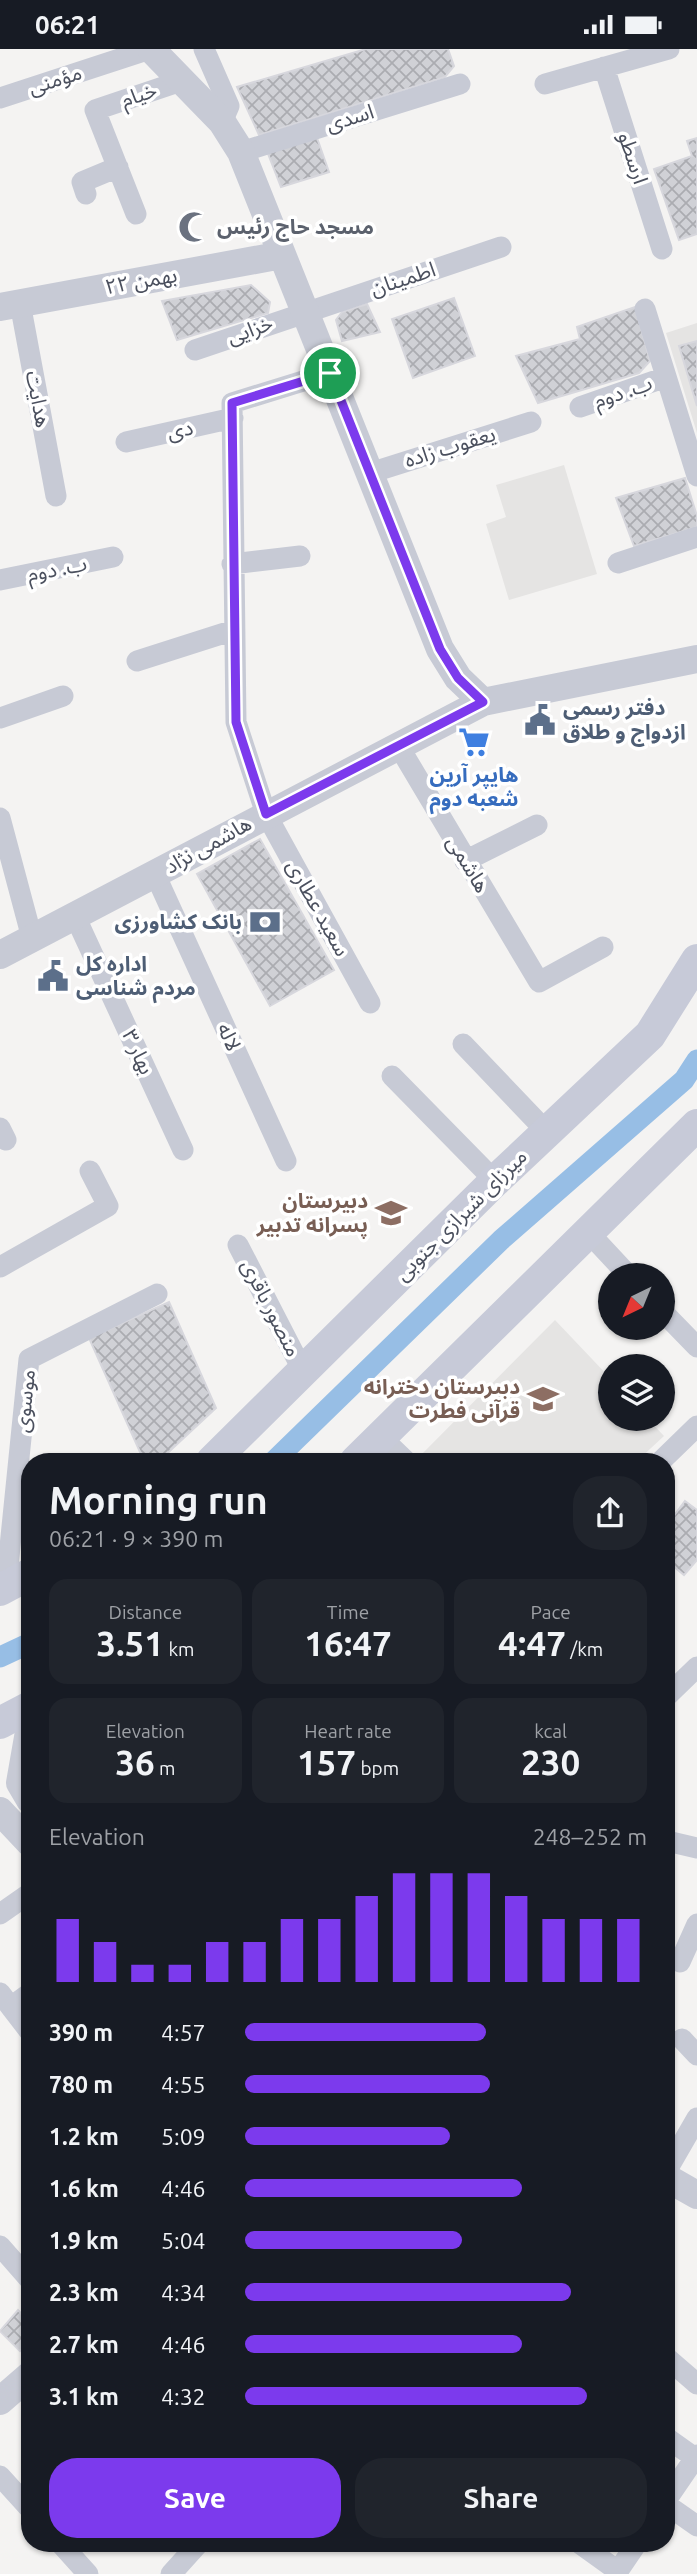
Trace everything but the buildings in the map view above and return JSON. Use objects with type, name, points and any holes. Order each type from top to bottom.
[{"type":"main road","name":"میرزای شیرازی جنوبی","points":[[220,1453],[495,1181],[650,1035],[697,960]]},
{"type":"main road","points":[[364,1453],[697,1125]]},
{"type":"main road","points":[[0,1706],[21,1706]]},
{"type":"main road","points":[[0,1723],[21,1711]]},
{"type":"street","points":[[151,49],[184,80],[222,123],[241,152],[440,649],[458,678],[483,702]]},
{"type":"street","name":"مؤمنی","points":[[0,98],[151,49]]},
{"type":"street","points":[[204,49],[229,106],[222,123]]},
{"type":"street","points":[[545,84],[669,49]]},
{"type":"street","name":"ارسطو","points":[[604,67],[662,249]]},
{"type":"street","name":"خیام","points":[[118,167],[95,110],[184,80]]},
{"type":"street","name":"اسدی","points":[[241,152],[460,84]]},
{"type":"street","points":[[86,194],[82,182],[118,167],[136,214]]},
{"type":"street","name":"اطمینان","points":[[305,310],[501,247]]},
{"type":"street","name":"۲۲ بهمن","points":[[10,305],[282,255]]},
{"type":"street","name":"هدایت","points":[[10,305],[56,496]]},
{"type":"street","points":[[645,309],[697,476]]},
{"type":"street","name":"خزایی","points":[[195,350],[305,310]]},
{"type":"street","points":[[233,418],[232,403],[330,373]]},
{"type":"street","name":"ب. دوم","points":[[580,407],[666,377]]},
{"type":"street","name":"دی","points":[[126,442],[233,418]]},
{"type":"street","name":"سعید عطاری","points":[[233,418],[232,564],[236,722],[266,814],[370,1003]]},
{"type":"street","name":"یعقوب زاده","points":[[370,473],[531,422]]},
{"type":"street","points":[[618,563],[697,537]]},
{"type":"street","name":"ب. دوم","points":[[0,580],[113,557]]},
{"type":"street","points":[[232,564],[300,557]]},
{"type":"street","points":[[137,661],[234,631]]},
{"type":"street","name":"هاشمی نژاد","points":[[0,955],[483,702],[697,659]]},
{"type":"street","points":[[0,718],[63,697]]},
{"type":"street","name":"هاشمی","points":[[398,745],[539,982],[603,947]]},
{"type":"street","points":[[0,818],[32,938]]},
{"type":"street","points":[[466,861],[537,825]]},
{"type":"street","name":"لاله","points":[[155,874],[286,1161]]},
{"type":"street","name":"بهار ۳","points":[[75,916],[183,1150]]},
{"type":"street","points":[[463,1044],[547,1131]]},
{"type":"street","points":[[392,1076],[495,1181]]},
{"type":"street","points":[[0,1267],[108,1206],[90,1171]]},
{"type":"street","points":[[588,1232],[617,1263]]},
{"type":"street","name":"منصور باقری","points":[[238,1245],[303,1371]]},
{"type":"street","name":"موسوی","points":[[22,1453],[29,1359],[157,1294]]},
{"type":"street","points":[[676,1325],[697,1347]]},
{"type":"street","points":[[669,1453],[697,1426]]},
{"type":"street","points":[[381,1437],[398,1453]]},
{"type":"street","name":"موسوی","points":[[12,1583],[21,1464]]},
{"type":"street","points":[[675,1683],[697,1667]]},
{"type":"street","points":[[17,1786],[21,1768]]},
{"type":"street","points":[[0,1811],[21,1833]]},
{"type":"street","points":[[675,1843],[697,1848]]},
{"type":"street","points":[[0,1914],[21,1899]]},
{"type":"street","points":[[680,1962],[697,1924]]},
{"type":"street","points":[[5,2000],[21,2020]]},
{"type":"street","points":[[681,2039],[697,2055]]},
{"type":"street","points":[[675,2156],[697,2118]]},
{"type":"street","points":[[675,2183],[697,2195]]},
{"type":"street","points":[[0,2246],[21,2270]]},
{"type":"street","points":[[675,2365],[697,2384]]},
{"type":"street","points":[[0,2401],[21,2383]]},
{"type":"street","points":[[675,2443],[696,2456],[675,2487]]},
{"type":"street","points":[[0,2476],[21,2499]]},
{"type":"street","points":[[675,2511],[697,2526]]},
{"type":"street","points":[[68,2552],[88,2574]]},
{"type":"street","points":[[171,2574],[192,2552]]},
{"type":"street","points":[[590,2552],[617,2573],[631,2552]]},
{"type":"shaded area","points":[[697,323],[697,433],[666,333]]},
{"type":"shaded area","points":[[564,465],[597,574],[509,600],[486,524],[506,517],[496,485]]},
{"type":"shaded area","name":"دبیرستان دخترانه قرآنی فطرت","points":[[555,1320],[598,1365],[598,1431],[659,1431],[664,1436],[646,1453],[423,1453]]},
{"type":"waterway","points":[[282,1453],[501,1240],[684,1080],[697,1060]]},
{"type":"waterway","points":[[0,1657],[21,1647]]},
{"type":"place","name":"مسجد حاج رئیس","points":[[194,227]]},
{"type":"place","name":"دفتر رسمی ازدواج و طلاق","points":[[540,720]]},
{"type":"place","name":"هایپر آرین شعبه دوم","points":[[474,742]]},
{"type":"place","name":"بانک کشاورزی","points":[[265,922]]},
{"type":"place","name":"اداره کل مردم شناسی","points":[[53,976]]},
{"type":"place","name":"دبیرستان پسرانه تدبیر","points":[[391,1213]]},
{"type":"place","name":"دبیرستان دخترانه قرآنی فطرت","points":[[543,1399]]},
{"type":"route","points":[[330,373],[440,649],[458,678],[483,702],[266,814],[236,722],[232,403],[330,373]]}]
